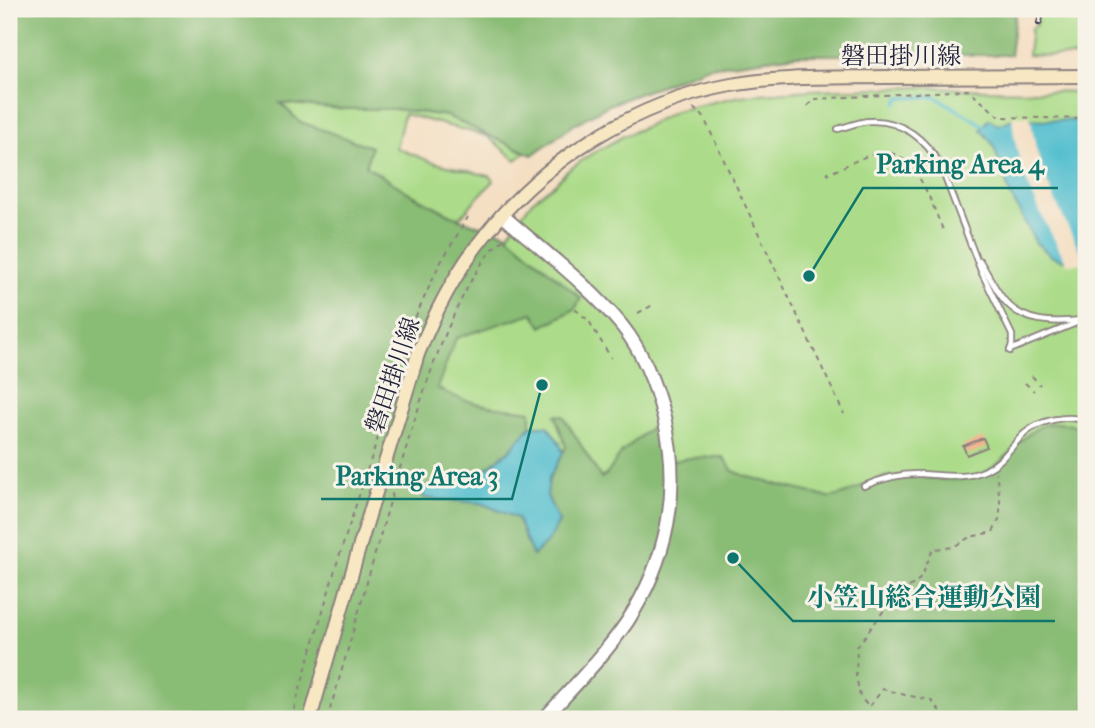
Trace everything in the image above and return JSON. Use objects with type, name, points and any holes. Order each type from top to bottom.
[{"type":"main road","name":"磐田掛川線","points":[[310,719],[418,354],[429,328],[452,285],[485,235],[502,215],[550,170],[624,121],[650,109],[728,85],[786,78],[1086,76]]},
{"type":"street","points":[[502,215],[590,292],[623,327],[650,374],[662,411],[671,454],[673,484],[670,513],[653,572],[642,597],[611,644],[544,719]]},
{"type":"lane","points":[[838,129],[868,121],[882,121],[899,125],[925,143],[941,167],[975,252],[1003,299],[1029,318],[1045,322],[1084,319]]},
{"type":"lane","points":[[975,252],[981,271],[1012,335],[1010,351],[1084,319]]},
{"type":"lane","points":[[864,486],[901,475],[968,476],[996,464],[1026,433],[1041,424],[1062,418],[1086,421]]},
{"type":"path","points":[[807,106],[815,99],[968,90],[1000,117],[1086,118]]},
{"type":"path","points":[[690,105],[703,116],[844,414]]},
{"type":"path","points":[[827,172],[828,174],[875,154],[888,152],[901,156],[916,172],[944,232]]},
{"type":"path","points":[[291,719],[407,336],[438,267],[468,217]]},
{"type":"path","points":[[327,719],[434,362],[455,312],[477,272],[498,243],[511,235]]},
{"type":"path","points":[[638,313],[655,304]]},
{"type":"path","points":[[575,309],[589,321],[611,358]]},
{"type":"path","points":[[1032,376],[1040,385]]},
{"type":"path","points":[[1026,383],[1034,391]]},
{"type":"path","points":[[946,719],[931,700],[883,689],[869,707],[860,696],[856,675],[857,647],[890,602],[920,578],[933,549],[953,547],[970,537],[993,532],[1000,517],[996,464]]},
{"type":"green space","points":[[9,9],[1016,9],[1010,55],[796,55],[709,67],[609,105],[575,124],[532,155],[447,116],[395,109],[341,109],[280,103],[300,122],[371,147],[366,166],[414,196],[459,219],[505,233],[581,298],[575,309],[542,327],[533,313],[456,338],[437,388],[471,402],[531,411],[531,426],[510,450],[484,470],[450,477],[424,498],[481,503],[517,518],[533,556],[559,522],[547,496],[549,478],[566,447],[555,415],[563,416],[601,478],[607,474],[622,452],[656,423],[663,463],[688,458],[723,457],[733,471],[746,476],[829,497],[885,477],[966,479],[992,468],[1036,428],[1049,424],[1065,424],[1086,430],[1086,719],[9,719]]},
{"type":"green space","points":[[1036,9],[1086,9],[1086,57],[1028,55],[1031,28],[1036,25]]},
{"type":"green space","points":[[924,87],[1086,92],[1086,719],[332,719],[458,321],[493,255],[532,201],[591,154],[675,111],[748,95]]},
{"type":"green space","points":[[279,102],[341,109],[395,109],[447,116],[526,152],[516,160],[487,136],[404,114],[396,148],[432,162],[489,176],[494,181],[459,219],[365,166],[371,147],[300,122]]},
{"type":"water","points":[[989,119],[998,125],[1013,119],[1086,121],[1086,259],[1068,261],[1053,257],[1036,243],[1010,194],[993,144],[981,130]]},
{"type":"water","points":[[531,426],[548,426],[563,453],[549,478],[547,496],[559,522],[549,540],[533,556],[517,518],[481,503],[424,498],[423,488],[450,477],[484,470],[510,450]]},
{"type":"pier","points":[[1012,116],[1030,116],[1036,149],[1046,180],[1086,263],[1067,264],[1040,212],[1020,162]]},
{"type":"building","points":[[983,438],[987,447],[967,455],[963,446]]},
{"type":"waterway","points":[[897,103],[899,98],[936,97],[988,128]]},
{"type":"railway","points":[[1039,23],[1043,9]]},
{"type":"place","name":"Parking Area 4","points":[[809,276]]},
{"type":"place","name":"Parking Area 3","points":[[542,385]]},
{"type":"place","name":"小笠山総合運動公園","points":[[733,558]]}]
